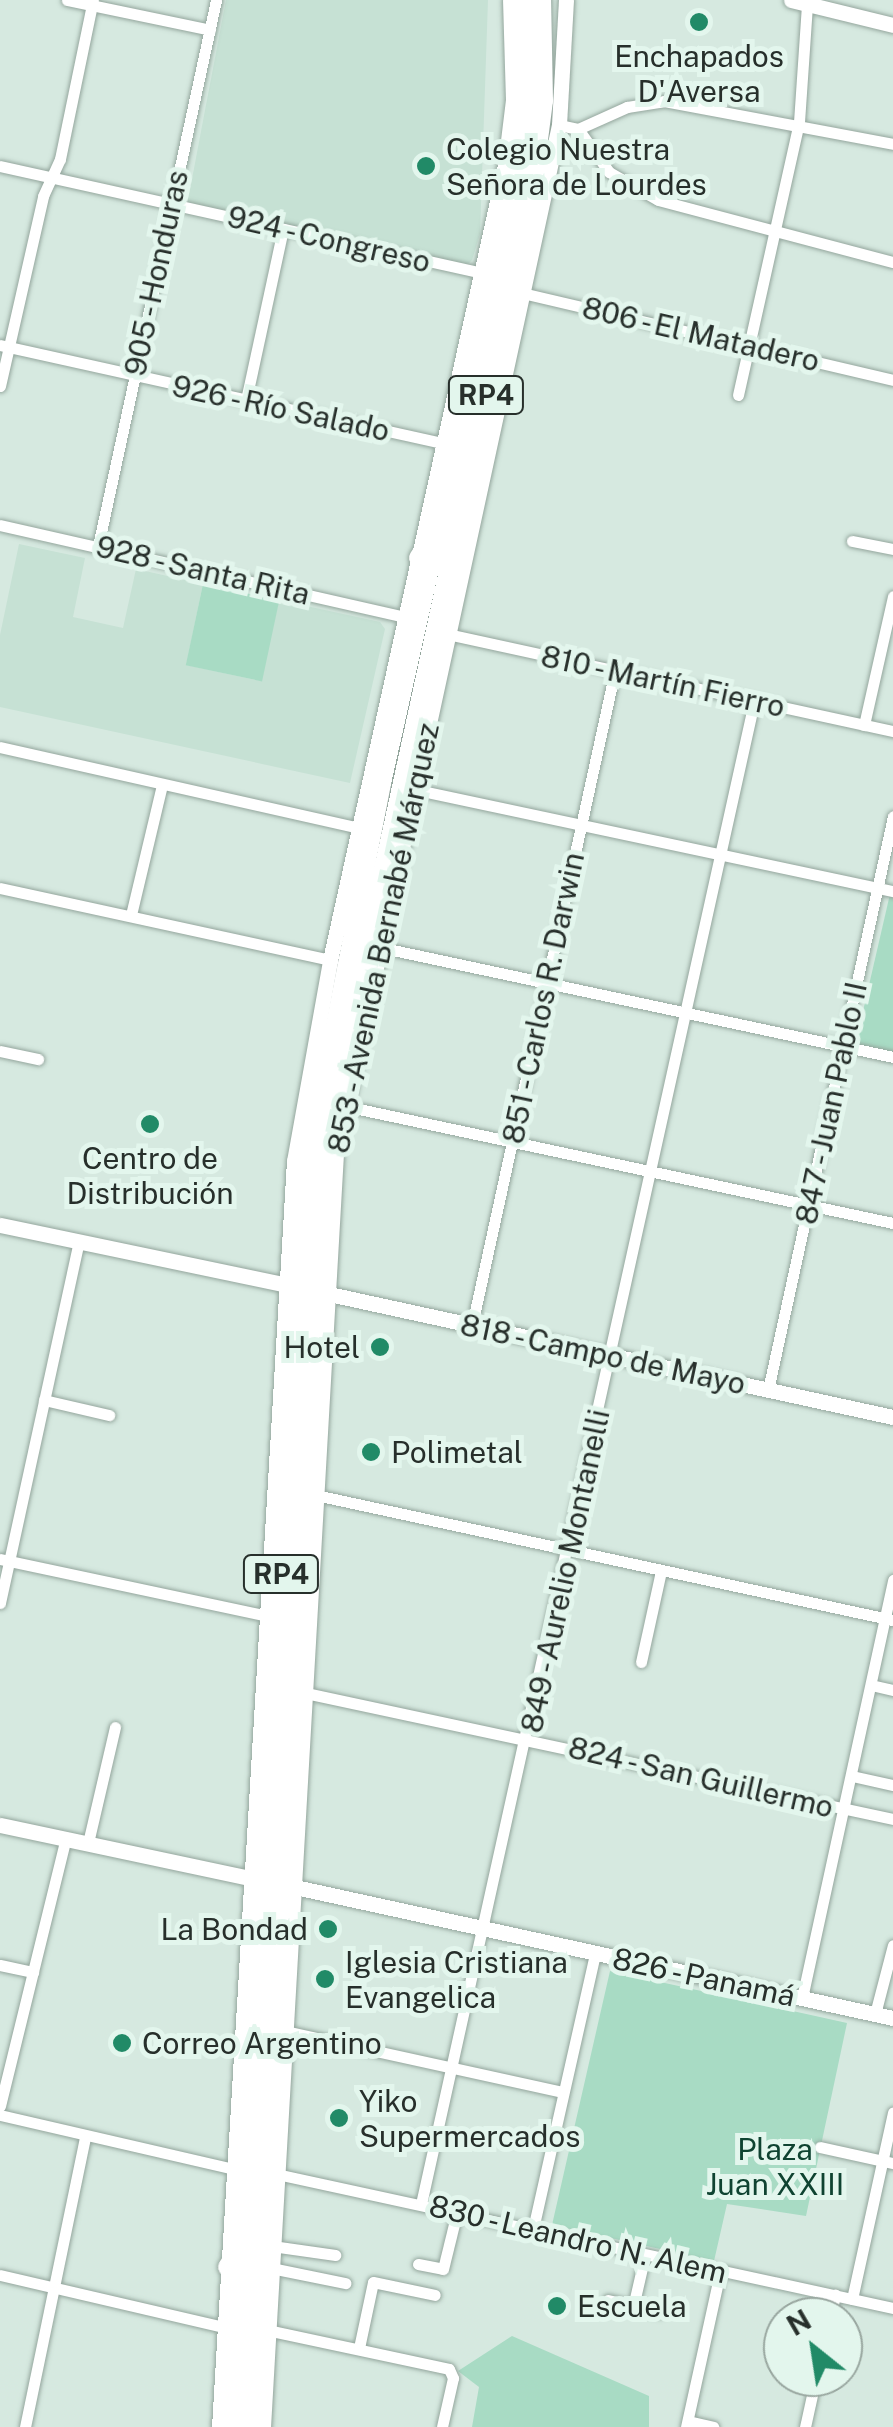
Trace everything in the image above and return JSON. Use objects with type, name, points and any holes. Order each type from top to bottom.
[{"type":"main road","name":"853 - Avenida Bernabé Márquez","points":[[291,1691],[315,1118],[391,785],[441,523],[521,162],[529,56],[525,0]]},
{"type":"main road","name":"853 - Avenida Bernabé Márquez","points":[[234,2427],[244,2241],[273,1883],[310,1494],[306,1289],[338,1104],[372,945],[391,785],[441,632],[517,292],[541,134],[542,0]]},
{"type":"main road","points":[[418,558],[441,523]]},
{"type":"main road","points":[[296,1144],[315,1118]]},
{"type":"main road","name":"853 - Avenida Bernabé Márquez","points":[[248,2427],[270,2173],[273,1883]]},
{"type":"main road","points":[[227,2267],[244,2241]]},
{"type":"street","points":[[67,0],[210,30]]},
{"type":"street","name":"905 - Honduras","points":[[98,546],[216,0]]},
{"type":"street","name":"853 - Avenida Bernabé Márquez","points":[[263,2427],[272,2246],[270,2173],[285,2031],[273,1883],[263,1615],[306,1289],[296,1144],[358,828],[391,785],[405,617],[511,128],[510,0]]},
{"type":"street","name":"853 - Avenida Bernabé Márquez","points":[[517,292],[559,125],[566,0]]},
{"type":"street","points":[[738,395],[799,122],[799,2],[893,24]]},
{"type":"street","points":[[0,386],[4,346],[53,178],[92,3]]},
{"type":"street","points":[[559,125],[578,129],[627,107],[664,101],[799,122],[893,144]]},
{"type":"street","points":[[578,129],[599,163],[632,188],[776,234],[893,262]]},
{"type":"street","name":"924 - Congreso","points":[[0,166],[482,273]]},
{"type":"street","points":[[246,400],[283,229]]},
{"type":"street","name":"806 - El Matadero","points":[[517,292],[893,380]]},
{"type":"street","name":"926 - Río Salado","points":[[4,346],[445,444]]},
{"type":"street","name":"928 - Santa Rita","points":[[0,525],[405,617]]},
{"type":"street","points":[[852,541],[893,549]]},
{"type":"street","points":[[864,725],[893,596]]},
{"type":"street","name":"810 - Martín Fierro","points":[[441,632],[893,732]]},
{"type":"street","name":"851 - Carlos R. Darwin","points":[[472,1325],[615,670]]},
{"type":"street","name":"849 - Aurelio Montanelli","points":[[421,2204],[655,1171],[754,702]]},
{"type":"street","points":[[0,747],[358,828]]},
{"type":"street","points":[[131,915],[162,785]]},
{"type":"street","points":[[391,785],[721,851],[893,891]]},
{"type":"street","name":"847 - Juan Pablo II","points":[[768,1390],[893,816]]},
{"type":"street","points":[[0,888],[330,960]]},
{"type":"street","points":[[372,945],[893,1057]]},
{"type":"street","points":[[0,1051],[38,1059]]},
{"type":"street","points":[[338,1104],[893,1223]]},
{"type":"street","name":"818 - Campo de Mayo","points":[[0,1225],[893,1417]]},
{"type":"street","points":[[0,1603],[5,1560],[79,1242]]},
{"type":"street","points":[[44,1400],[109,1415]]},
{"type":"street","points":[[310,1494],[889,1619]]},
{"type":"street","points":[[5,1560],[263,1615]]},
{"type":"street","points":[[641,1662],[662,1570]]},
{"type":"street","points":[[802,1998],[889,1619],[893,1580]]},
{"type":"street","points":[[871,1685],[893,1690]]},
{"type":"street","name":"853 - Avenida Bernabé Márquez","points":[[219,2427],[233,2169],[273,1883],[291,1691]]},
{"type":"street","name":"824 - San Guillermo","points":[[291,1691],[893,1819]]},
{"type":"street","points":[[88,1843],[115,1727]]},
{"type":"street","points":[[852,1776],[893,1785]]},
{"type":"street","name":"826 - Panamá","points":[[0,1825],[893,2018]]},
{"type":"street","points":[[0,2106],[66,1838]]},
{"type":"street","points":[[875,2014],[893,1945]]},
{"type":"street","points":[[533,2229],[595,1954]]},
{"type":"street","points":[[0,1965],[32,1972]]},
{"type":"street","points":[[285,2031],[562,2092]]},
{"type":"street","points":[[852,2297],[888,2162],[893,2112]]},
{"type":"street","points":[[0,2116],[233,2169]]},
{"type":"street","points":[[26,2427],[85,2137]]},
{"type":"street","points":[[820,2147],[888,2162]]},
{"type":"street","name":"830 - Leandro N. Alem","points":[[270,2173],[846,2297]]},
{"type":"street","points":[[418,2264],[444,2269],[457,2212]]},
{"type":"street","points":[[272,2246],[335,2255]]},
{"type":"street","points":[[634,2306],[645,2255]]},
{"type":"street","points":[[271,2268],[345,2283]]},
{"type":"street","points":[[714,2427],[687,2424],[720,2272]]},
{"type":"street","points":[[0,2275],[224,2327]]},
{"type":"street","points":[[359,2348],[373,2282],[435,2295]]},
{"type":"street","points":[[608,2300],[660,2312]]},
{"type":"street","name":"830 - Leandro N. Alem","points":[[863,2301],[893,2308]]},
{"type":"street","points":[[267,2330],[452,2371],[442,2427]]},
{"type":"street","points":[[805,2427],[812,2397]]},
{"type":"shaded area","points":[[226,0],[488,0],[480,234],[472,260],[466,266],[187,205]]},
{"type":"shaded area","points":[[19,544],[85,558],[73,617],[123,628],[136,569],[203,584],[186,665],[261,681],[279,600],[380,622],[385,629],[350,783],[0,707],[0,635]]},
{"type":"green space","points":[[203,584],[279,600],[262,681],[186,665]]},
{"type":"green space","points":[[893,894],[893,1054],[855,1046]]},
{"type":"green space","name":"Plaza Juan XXIII","points":[[610,1971],[847,2023],[806,2216],[727,2204],[714,2261],[552,2225]]},
{"type":"green space","points":[[512,2336],[649,2396],[649,2427],[472,2427],[479,2387],[458,2371]]},
{"type":"place","name":"Enchapados D'Aversa","points":[[699,22]]},
{"type":"place","name":"Colegio Nuestra Señora de Lourdes","points":[[426,166]]},
{"type":"place","name":"Centro de Distribución","points":[[150,1124]]},
{"type":"place","name":"Hotel","points":[[380,1347]]},
{"type":"place","name":"Polimetal","points":[[371,1452]]},
{"type":"place","name":"La Bondad","points":[[328,1929]]},
{"type":"place","name":"Iglesia Cristiana Evangelica","points":[[325,1979]]},
{"type":"place","name":"Correo Argentino","points":[[122,2043]]},
{"type":"place","name":"Yiko Supermercados","points":[[339,2118]]},
{"type":"place","name":"Escuela","points":[[557,2306]]}]
